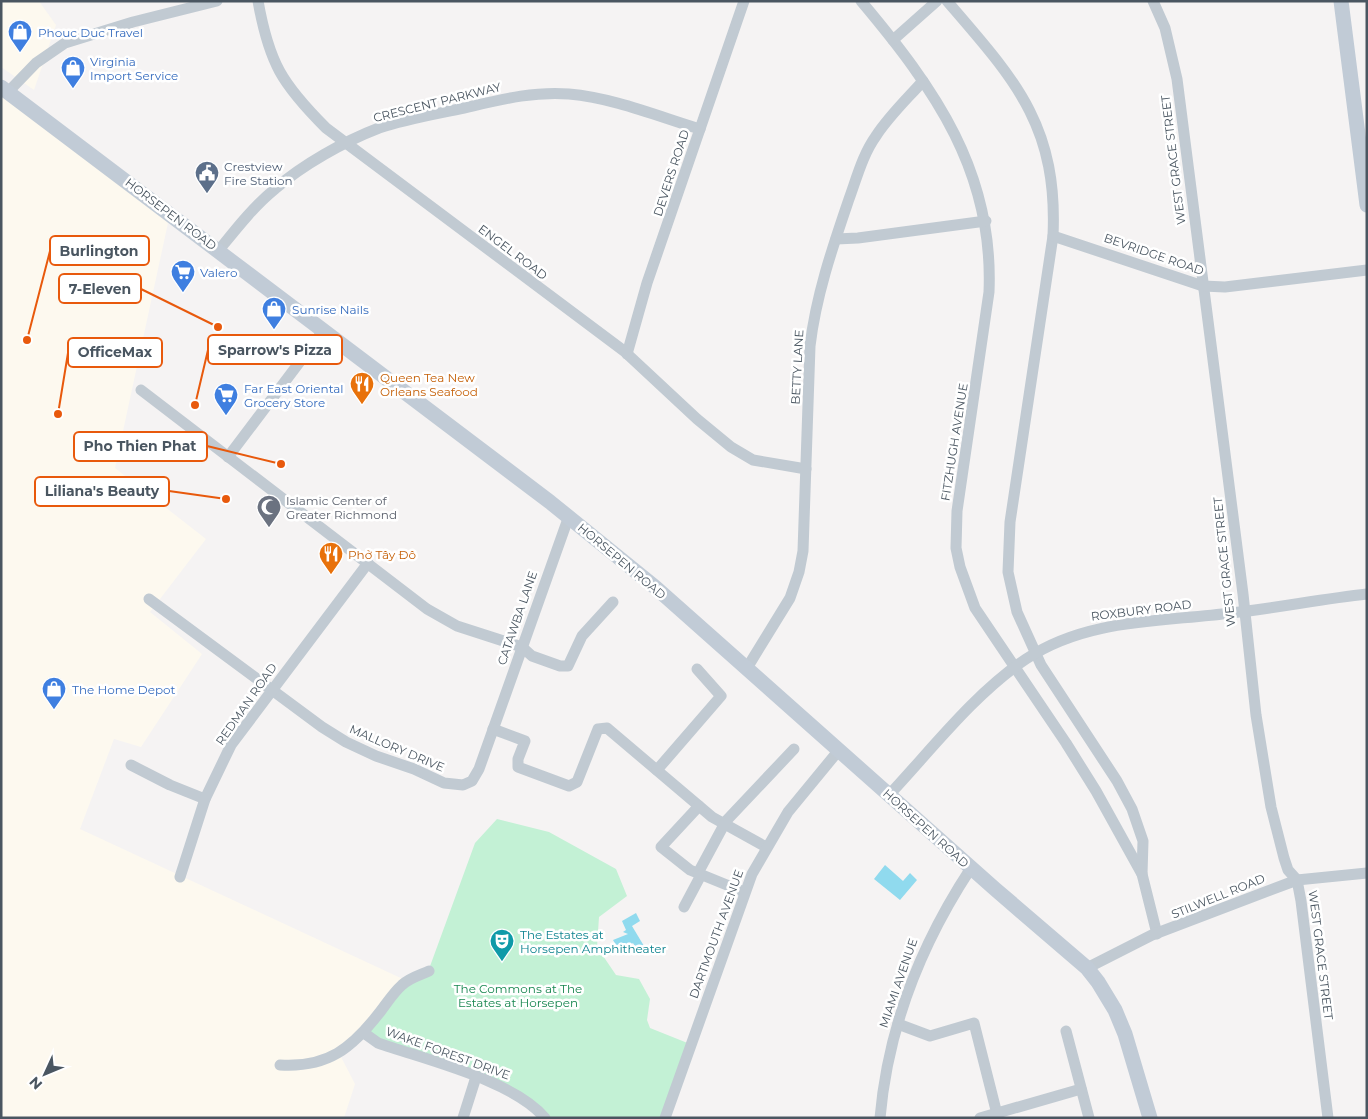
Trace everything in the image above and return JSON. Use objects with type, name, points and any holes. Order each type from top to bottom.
[{"type":"street","points":[[5,89],[36,63],[65,43],[134,22],[218,1]]},
{"type":"street","name":"ENGEL ROAD","points":[[258,1],[272,55],[287,87],[326,128],[627,354],[697,419],[743,455],[769,464],[806,469]]},
{"type":"street","name":"DEVERS ROAD","points":[[627,354],[647,283],[744,1]]},
{"type":"street","name":"FITZHUGH AVENUE","points":[[860,1],[893,40],[923,81],[953,129],[973,177],[986,221],[991,264],[990,292],[957,511],[956,548],[966,589],[975,608],[1091,783],[1142,874],[1157,934]]},
{"type":"street","points":[[893,40],[937,1]]},
{"type":"street","name":"FITZHUGH AVENUE","points":[[947,1],[1010,76],[1036,124],[1051,170],[1054,192],[1053,236],[1008,548],[1011,592],[1017,612],[1035,653],[1132,809],[1143,841],[1142,874]]},
{"type":"street","name":"WEST GRACE STREET","points":[[1153,1],[1165,28],[1177,79],[1256,715],[1271,807],[1288,870],[1297,880],[1328,1118]]},
{"type":"street","points":[[1341,1],[1367,205]]},
{"type":"street","name":"BETTY LANE","points":[[747,668],[782,613],[799,572],[803,551],[812,330],[825,274],[869,146],[890,117],[923,81]]},
{"type":"street","name":"HORSEPEN ROAD","points":[[5,89],[569,516],[655,587],[971,868],[1087,968],[1111,1003],[1125,1034],[1150,1118]]},
{"type":"street","name":"CRESCENT PARKWAY","points":[[219,250],[246,216],[275,188],[346,143],[380,128],[414,119],[519,96],[552,94],[598,98],[700,129]]},
{"type":"street","points":[[836,239],[858,238],[986,221]]},
{"type":"street","name":"BEVRIDGE ROAD","points":[[1053,236],[1203,286],[1225,288],[1367,270]]},
{"type":"street","points":[[228,458],[323,331]]},
{"type":"street","points":[[141,390],[403,592],[444,619],[472,632],[522,646],[532,656],[560,666],[568,666],[582,636],[613,602]]},
{"type":"street","name":"CATAWBA LANE","points":[[492,729],[569,516]]},
{"type":"street","name":"REDMAN ROAD","points":[[180,878],[205,799],[231,745],[368,564]]},
{"type":"street","name":"ROXBURY ROAD","points":[[889,795],[968,710],[1014,668],[1035,653],[1064,638],[1099,628],[1367,594]]},
{"type":"street","name":"MALLORY DRIVE","points":[[149,600],[346,742],[444,783],[463,785],[472,781],[492,729]]},
{"type":"street","points":[[657,770],[720,696],[697,669]]},
{"type":"street","points":[[492,729],[525,742],[518,759],[518,767],[569,786],[577,782],[598,729],[607,728],[612,730],[699,806],[724,825],[766,847]]},
{"type":"street","points":[[684,907],[724,825],[794,750]]},
{"type":"street","name":"DARTMOUTH AVENUE","points":[[665,1118],[744,892],[766,847],[788,812],[839,750]]},
{"type":"street","points":[[130,765],[170,785],[205,799]]},
{"type":"street","points":[[699,806],[661,847],[686,868],[744,892]]},
{"type":"street","name":"MIAMI AVENUE","points":[[880,1118],[884,1076],[898,1024],[924,948],[942,912],[971,868]]},
{"type":"street","name":"STILWELL ROAD","points":[[1087,968],[1157,934],[1297,880],[1367,873]]},
{"type":"street","points":[[280,1065],[304,1065],[323,1060],[352,1044],[364,1033],[402,985],[429,971]]},
{"type":"street","points":[[898,1024],[930,1036],[974,1023],[997,1115]]},
{"type":"street","points":[[1066,1031],[1089,1118]]},
{"type":"street","name":"WAKE FOREST DRIVE","points":[[364,1033],[378,1043],[476,1077],[514,1093],[529,1102],[545,1118]]},
{"type":"street","points":[[462,1118],[476,1077]]},
{"type":"street","points":[[980,1118],[997,1115],[1081,1089]]},
{"type":"shaded area","points":[[1,1],[39,1],[56,25],[34,90],[1,67]]},
{"type":"shaded area","points":[[1,93],[168,223],[115,468],[206,539],[150,612],[202,654],[141,747],[114,739],[80,829],[405,980],[339,1053],[355,1084],[344,1118],[1,1118]]},
{"type":"green space","name":"The Commons at The Estates at Horsepen","points":[[497,819],[549,832],[616,869],[627,896],[599,917],[597,947],[616,975],[639,979],[650,999],[647,1020],[650,1028],[690,1044],[664,1118],[545,1118],[521,1096],[362,1036],[405,980],[429,969],[475,843]]},
{"type":"water","points":[[885,865],[903,881],[910,873],[917,880],[900,900],[874,879]]},
{"type":"water","points":[[636,913],[640,921],[632,926],[644,946],[637,950],[633,943],[620,952],[613,940],[628,934],[623,932],[626,930],[622,921]]},
{"type":"place","name":"Phouc Duc Travel","points":[[20,53]]},
{"type":"place","name":"Virginia Import Service","points":[[73,89]]},
{"type":"place","name":"Crestview Fire Station","points":[[207,194]]},
{"type":"place","name":"Valero","points":[[183,293]]},
{"type":"place","name":"7-Eleven","points":[[218,327]]},
{"type":"place","name":"Sunrise Nails","points":[[274,330]]},
{"type":"place","name":"Burlington","points":[[27,340]]},
{"type":"place","name":"Sparrow's Pizza","points":[[195,405]]},
{"type":"place","name":"Queen Tea New Orleans Seafood","points":[[362,405]]},
{"type":"place","name":"OfficeMax","points":[[58,414]]},
{"type":"place","name":"Far East Oriental Grocery Store","points":[[226,416]]},
{"type":"place","name":"Pho Thien Phat","points":[[281,464]]},
{"type":"place","name":"Liliana's Beauty","points":[[226,499]]},
{"type":"place","name":"Islamic Center of Greater Richmond","points":[[269,528]]},
{"type":"place","name":"Phở Tây Đô","points":[[331,575]]},
{"type":"place","name":"The Home Depot","points":[[54,710]]},
{"type":"place","name":"The Estates at Horsepen Amphitheater","points":[[502,962]]}]
